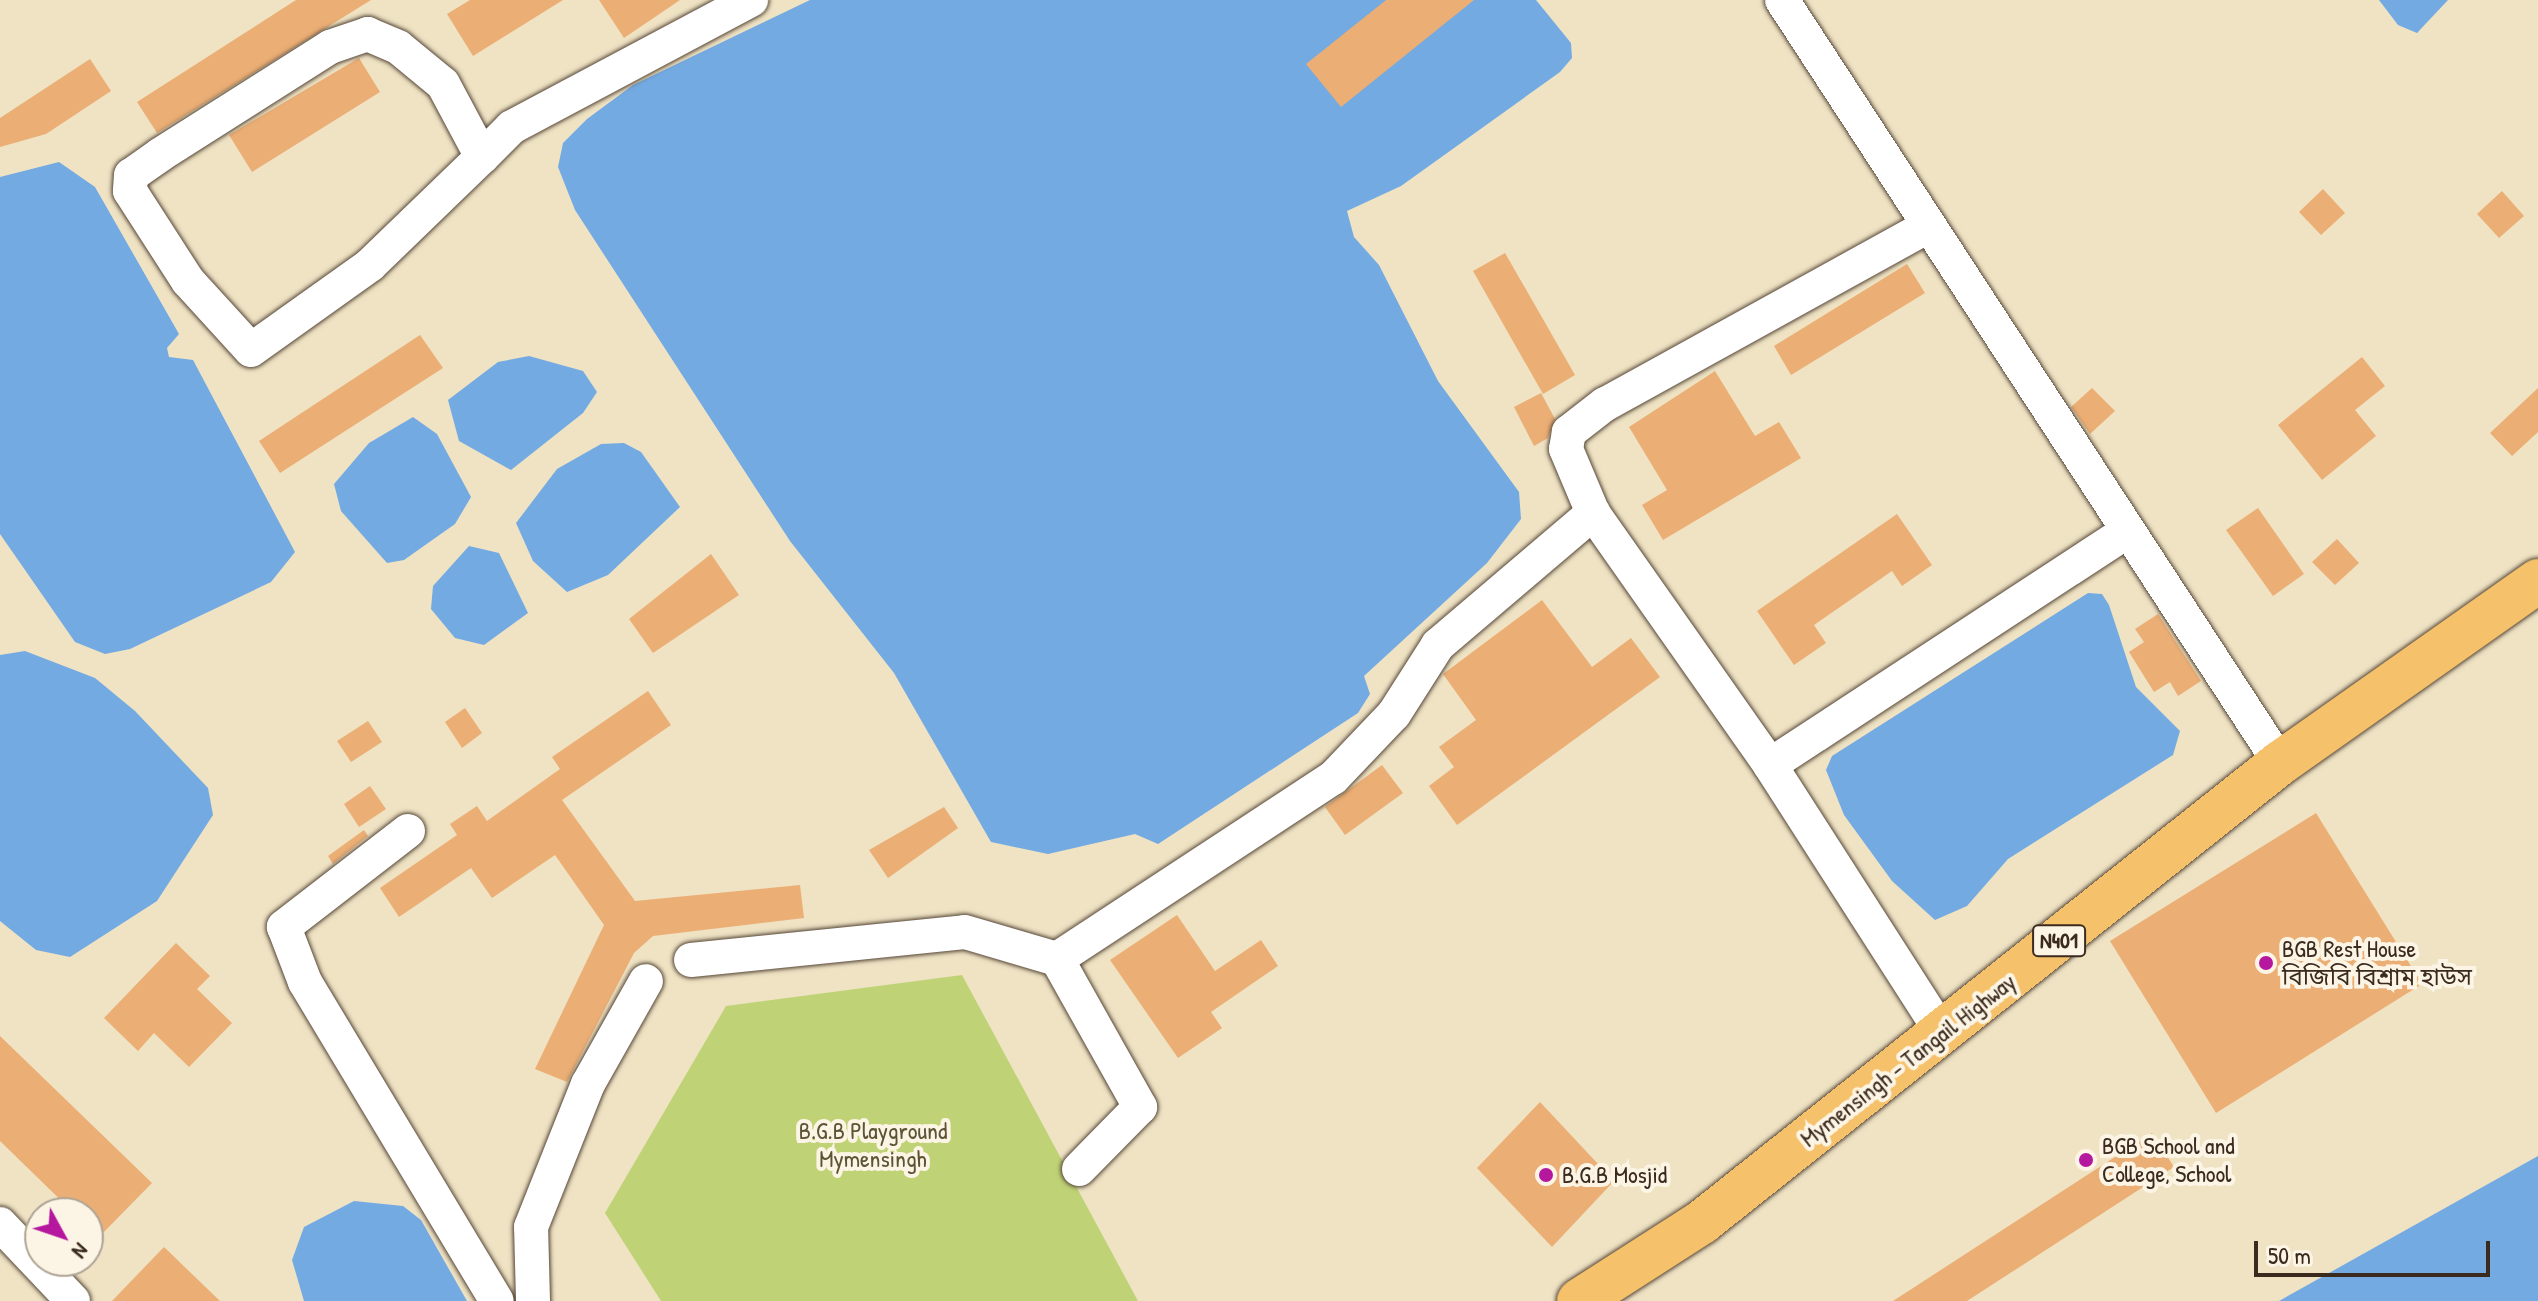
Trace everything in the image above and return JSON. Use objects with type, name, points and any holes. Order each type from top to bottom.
[{"type":"highway","name":"Mymensingh - Tangail Highway","points":[[1579,1301],[1702,1222],[1943,1034],[2280,763],[2538,581]]},
{"type":"street","points":[[482,157],[443,84],[398,47],[368,34],[330,47],[160,155],[131,175],[130,191],[188,281],[251,350],[370,265],[482,157],[512,127],[751,0]]},
{"type":"street","points":[[1782,0],[2280,763]]},
{"type":"street","points":[[1928,226],[1605,404],[1569,432],[1566,449],[1593,513],[1770,765],[1943,1034]]},
{"type":"street","points":[[1057,959],[1333,778],[1394,714],[1438,645],[1593,513]]},
{"type":"street","points":[[1770,765],[2127,531]]},
{"type":"street","points":[[408,831],[284,927],[305,982],[497,1301]]},
{"type":"street","points":[[691,960],[965,932],[1057,959],[1140,1107],[1079,1169]]},
{"type":"street","points":[[533,1301],[531,1227],[588,1084],[646,981]]},
{"type":"street","points":[[0,1224],[73,1301]]},
{"type":"green space","name":"B.G.B Playground Mymensingh","points":[[962,975],[1138,1301],[661,1301],[605,1213],[726,1006]]},
{"type":"water","points":[[810,0],[1536,0],[1571,43],[1572,58],[1560,72],[1401,186],[1347,211],[1354,237],[1379,265],[1438,381],[1519,492],[1521,519],[1487,563],[1364,676],[1370,694],[1358,713],[1158,844],[1135,834],[1048,854],[991,842],[894,673],[790,541],[575,210],[558,167],[563,143],[587,119],[633,85]]},
{"type":"water","points":[[2379,0],[2448,0],[2417,33],[2398,25]]},
{"type":"water","points":[[59,162],[95,187],[179,334],[167,348],[169,357],[193,360],[295,552],[271,582],[130,649],[105,654],[75,642],[0,534],[0,177]]},
{"type":"water","points":[[529,356],[583,371],[597,392],[583,413],[511,470],[459,441],[448,400],[498,362]]},
{"type":"water","points":[[413,417],[437,434],[471,497],[455,524],[404,560],[387,563],[341,511],[334,484],[369,443]]},
{"type":"water","points":[[624,443],[641,452],[680,507],[608,575],[567,592],[533,561],[516,523],[557,469],[601,444]]},
{"type":"water","points":[[469,546],[499,553],[528,613],[484,645],[455,638],[431,609],[433,586]]},
{"type":"water","points":[[2088,593],[2102,594],[2109,605],[2136,687],[2180,731],[2173,755],[2008,859],[1967,906],[1935,920],[1892,881],[1844,815],[1826,770],[1832,756]]},
{"type":"water","points":[[25,651],[95,678],[135,711],[208,788],[213,815],[157,901],[70,957],[36,950],[0,921],[0,655]]},
{"type":"water","points":[[2538,1156],[2538,1301],[2279,1301]]},
{"type":"water","points":[[354,1201],[403,1206],[421,1220],[467,1301],[304,1301],[292,1260],[304,1227]]},
{"type":"building","points":[[296,0],[371,0],[157,133],[137,102]]},
{"type":"building","points":[[470,0],[563,0],[473,56],[447,14]]},
{"type":"building","points":[[599,0],[680,0],[624,38]]},
{"type":"building","points":[[1386,0],[1474,0],[1341,107],[1306,64]]},
{"type":"building","points":[[359,58],[380,92],[252,172],[229,135]]},
{"type":"building","points":[[90,59],[111,91],[46,134],[0,147],[0,118]]},
{"type":"building","points":[[2323,189],[2345,213],[2321,235],[2299,212]]},
{"type":"building","points":[[2502,191],[2524,216],[2499,238],[2477,214]]},
{"type":"building","points":[[1505,253],[1575,375],[1543,394],[1473,271]]},
{"type":"building","points":[[1907,264],[1925,293],[1791,375],[1774,346]]},
{"type":"building","points":[[420,335],[443,368],[280,473],[259,441]]},
{"type":"building","points":[[2362,357],[2385,386],[2355,410],[2376,436],[2322,480],[2278,425]]},
{"type":"building","points":[[1715,371],[1755,436],[1779,422],[1801,458],[1663,540],[1642,505],[1667,490],[1629,427]]},
{"type":"building","points":[[2092,388],[2115,411],[2090,434],[2071,407]]},
{"type":"building","points":[[2538,388],[2538,432],[2512,456],[2490,433]]},
{"type":"building","points":[[1541,393],[1555,419],[1548,438],[1534,446],[1514,407]]},
{"type":"building","points":[[2258,508],[2304,574],[2273,596],[2226,530]]},
{"type":"building","points":[[1897,514],[1932,565],[1902,586],[1892,571],[1814,625],[1826,643],[1794,665],[1757,611]]},
{"type":"building","points":[[2337,539],[2359,563],[2335,585],[2312,562]]},
{"type":"building","points":[[711,554],[739,595],[653,653],[629,619]]},
{"type":"building","points":[[1542,600],[1592,667],[1631,638],[1660,677],[1457,825],[1429,786],[1454,767],[1439,747],[1476,720],[1443,674]]},
{"type":"building","points":[[2158,614],[2201,681],[2178,696],[2170,682],[2154,692],[2129,652],[2144,642],[2135,629]]},
{"type":"building","points":[[648,691],[671,725],[562,800],[635,901],[800,885],[804,918],[653,936],[634,953],[567,1082],[535,1069],[604,925],[555,855],[492,898],[471,868],[399,917],[380,888],[457,835],[450,824],[477,806],[487,821],[560,769],[552,757]]},
{"type":"building","points":[[465,708],[482,733],[462,748],[445,722]]},
{"type":"building","points":[[368,721],[382,742],[351,762],[337,741]]},
{"type":"building","points":[[1382,765],[1403,793],[1345,835],[1325,807]]},
{"type":"building","points":[[370,786],[386,809],[359,827],[344,804]]},
{"type":"building","points":[[944,807],[958,828],[888,878],[869,850]]},
{"type":"building","name":"BGB Rest House বিজিবি বিশ্রাম হাউস","points":[[2316,813],[2422,984],[2216,1113],[2110,941]]},
{"type":"building","points":[[364,830],[368,836],[333,864],[328,856]]},
{"type":"building","points":[[1177,915],[1215,971],[1261,940],[1278,966],[1211,1012],[1222,1028],[1178,1058],[1110,960]]},
{"type":"building","points":[[176,943],[210,976],[197,989],[232,1023],[189,1067],[154,1033],[138,1051],[104,1018]]},
{"type":"building","points":[[0,1036],[152,1183],[104,1232],[104,1197],[58,1197],[0,1141]]},
{"type":"building","name":"B.G.B Mosjid","points":[[1540,1102],[1614,1181],[1552,1247],[1477,1168]]},
{"type":"building","points":[[2152,1133],[2174,1167],[1967,1301],[1893,1301]]},
{"type":"building","points":[[164,1247],[220,1301],[112,1301]]},
{"type":"place","name":"BGB Rest House বিজিবি বিশ্রাম হাউস","points":[[2266,963]]},
{"type":"place","name":"BGB School and College, School","points":[[2086,1160]]},
{"type":"place","name":"B.G.B Mosjid","points":[[1546,1175]]}]
